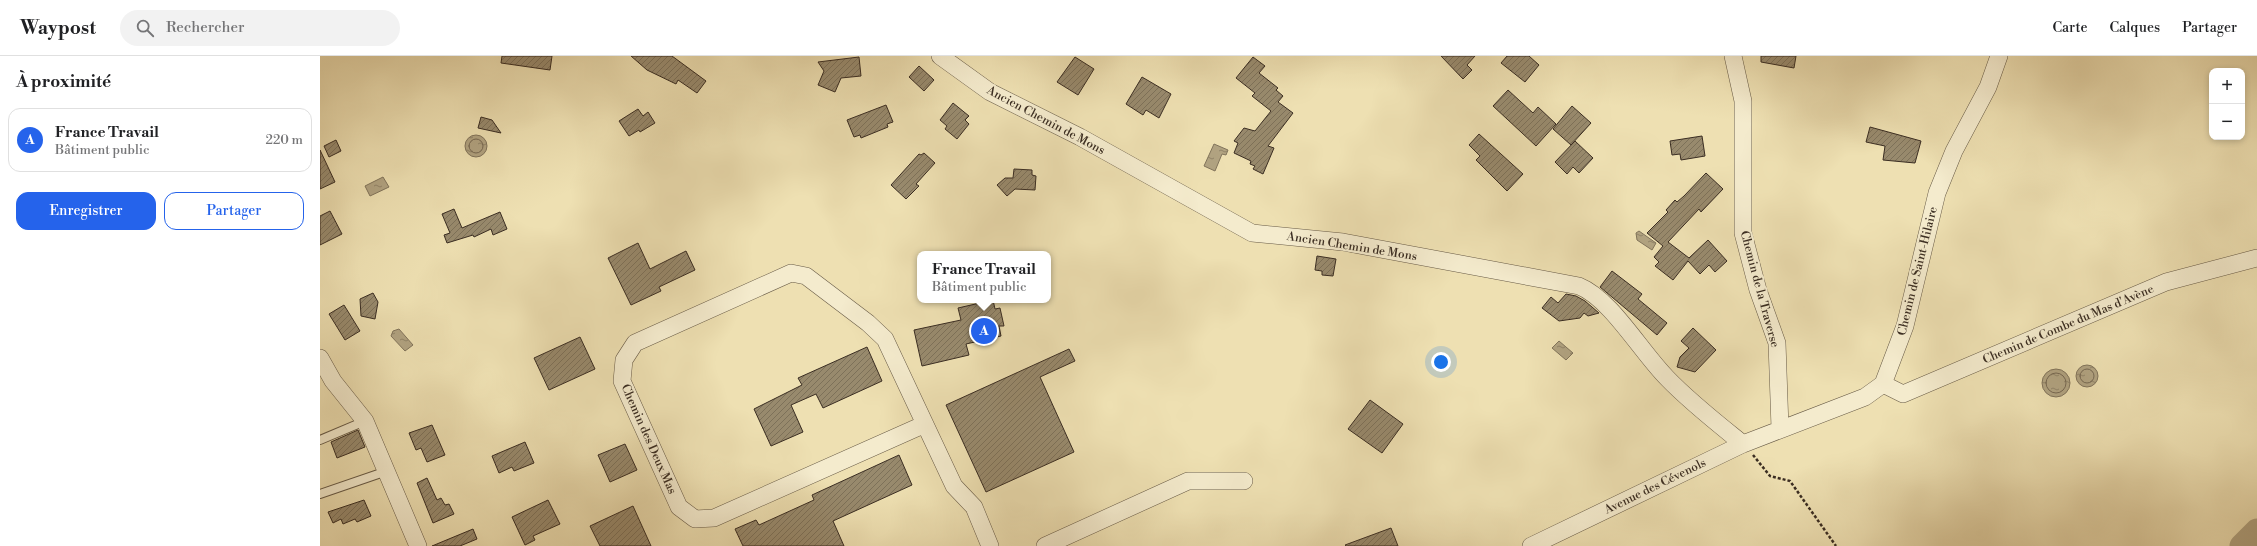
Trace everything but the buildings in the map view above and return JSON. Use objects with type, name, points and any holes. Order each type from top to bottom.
[{"type":"street","name":"Ancien Chemin de Mons","points":[[940,56],[990,92],[1080,137],[1252,232],[1343,242],[1579,286],[1589,290],[1602,302],[1666,378],[1700,409],[1743,444]]},
{"type":"street","name":"Chemin de la Traverse","points":[[1733,56],[1743,101],[1743,233],[1758,290],[1777,344],[1780,428]]},
{"type":"street","name":"Chemin de Saint-Hilaire","points":[[1884,384],[1905,326],[1936,193],[1954,151],[1988,87],[1999,56]]},
{"type":"street","name":"Chemin de Combe du Mas d'Avène","points":[[1884,384],[1903,394],[2166,282],[2257,258]]},
{"type":"street","name":"Chemin des Deux Mas","points":[[923,425],[714,518],[695,519],[679,507],[622,381],[624,360],[635,343],[767,282],[791,273],[806,276],[868,323],[885,340],[923,425],[954,486],[974,507],[990,546]]},
{"type":"street","points":[[320,358],[333,380],[365,421],[388,471],[418,546]]},
{"type":"street","points":[[1780,428],[1865,397],[1884,384]]},
{"type":"street","name":"Avenue des Cévenols","points":[[1531,546],[1743,444],[1780,428]]},
{"type":"street","points":[[1044,546],[1188,481],[1244,481]]},
{"type":"lane","points":[[320,440],[365,421]]},
{"type":"lane","points":[[320,494],[388,471]]},
{"type":"path","points":[[1743,444],[1770,476],[1790,481],[1836,546]]},
{"type":"water","points":[[476,135],[484,138],[487,146],[484,154],[476,157],[468,154],[465,146],[468,138]]},
{"type":"water","points":[[1214,144],[1228,150],[1226,155],[1222,154],[1215,171],[1204,166]]},
{"type":"water","points":[[383,177],[389,187],[370,196],[365,186]]},
{"type":"water","points":[[1639,231],[1656,243],[1652,250],[1637,240],[1636,233]]},
{"type":"water","points":[[399,329],[413,345],[405,351],[391,336],[393,331]]},
{"type":"water","points":[[1559,341],[1573,353],[1566,360],[1552,348]]},
{"type":"water","points":[[2087,365],[2095,368],[2098,376],[2095,384],[2087,387],[2079,384],[2076,376],[2079,368]]},
{"type":"water","points":[[2056,369],[2066,373],[2070,383],[2066,393],[2056,397],[2046,393],[2042,383],[2046,373]]},
{"type":"waterway","points":[[2242,546],[2257,531]]},
{"type":"place","name":"France Travail","points":[[984,331]]}]
